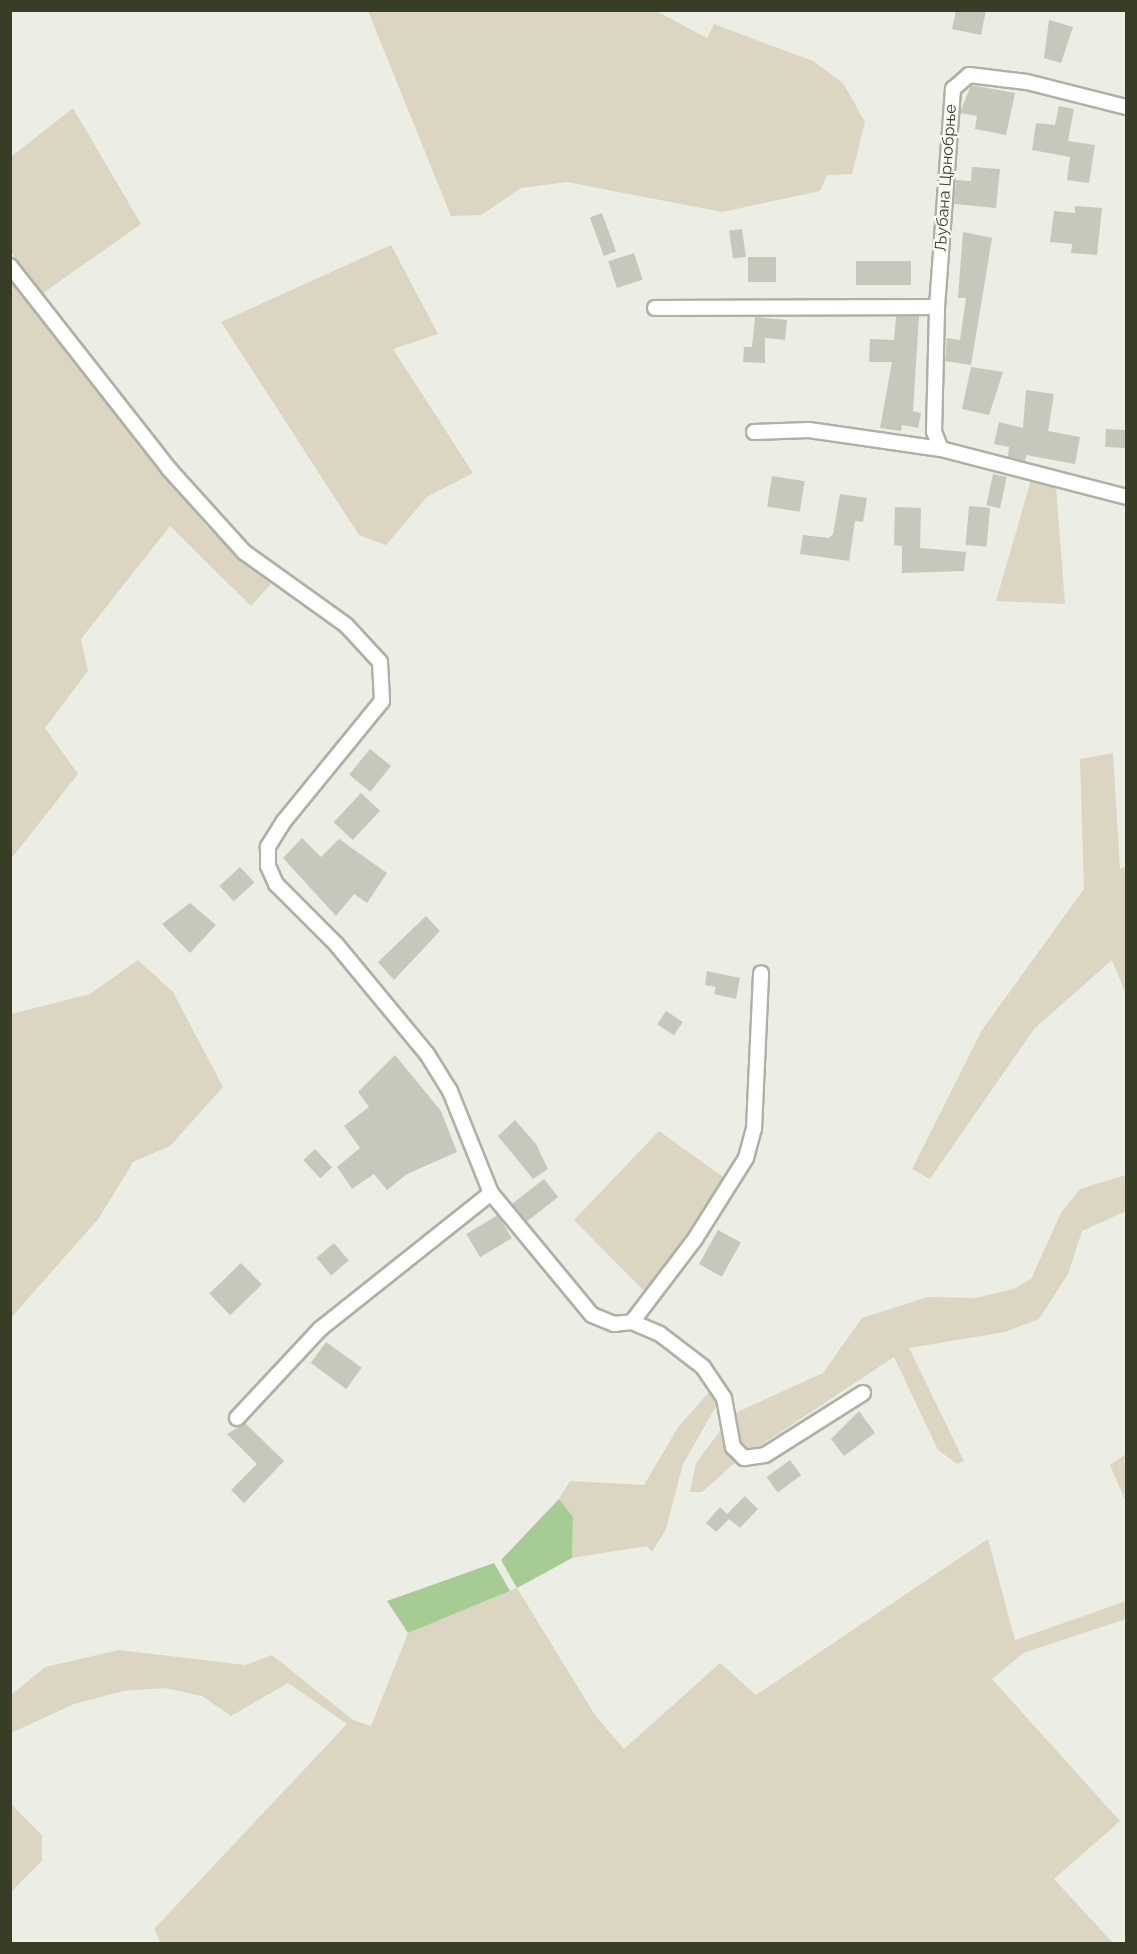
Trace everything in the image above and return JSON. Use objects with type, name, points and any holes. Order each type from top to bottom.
[{"type":"street","name":"Љубана Црнобрње","points":[[941,449],[934,432],[937,307],[951,106],[959,80],[969,75],[1027,82],[1126,107]]},
{"type":"street","points":[[10,266],[169,469],[244,552],[346,625],[380,662],[382,701],[284,821],[268,847],[268,866],[276,884],[336,944],[427,1054],[450,1091],[491,1193],[592,1315],[614,1324],[632,1322],[660,1334],[704,1367],[724,1398],[733,1447],[744,1458],[765,1455],[863,1393]]},
{"type":"street","points":[[656,308],[937,307]]},
{"type":"street","points":[[754,432],[809,430],[941,449],[1126,497]]},
{"type":"street","points":[[632,1322],[695,1239],[746,1158],[754,1129],[761,973]]},
{"type":"street","points":[[237,1418],[320,1329],[491,1193]]},
{"type":"shaded area","points":[[368,11],[656,11],[707,38],[714,24],[813,61],[843,83],[865,122],[852,174],[827,175],[820,191],[722,212],[567,182],[521,188],[481,215],[451,216]]},
{"type":"shaded area","points":[[73,108],[141,224],[43,293],[11,252],[11,157]]},
{"type":"shaded area","points":[[391,245],[438,334],[393,349],[473,473],[427,497],[386,545],[359,535],[221,322]]},
{"type":"shaded area","points":[[11,281],[207,527],[271,584],[251,606],[170,526],[81,639],[88,671],[45,728],[78,774],[11,859]]},
{"type":"shaded area","points":[[1031,480],[1056,487],[1065,604],[996,601]]},
{"type":"shaded area","points":[[1113,753],[1120,869],[1126,866],[1126,994],[1112,960],[1034,1029],[930,1179],[912,1169],[982,1030],[1084,889],[1080,759]]},
{"type":"shaded area","points":[[138,960],[173,992],[223,1087],[170,1146],[133,1162],[99,1218],[11,1318],[11,1014],[90,994]]},
{"type":"shaded area","points":[[659,1131],[726,1179],[647,1294],[574,1220]]},
{"type":"shaded area","points":[[1126,1175],[1126,1211],[1082,1231],[1068,1274],[1039,1319],[1005,1332],[909,1348],[964,1461],[957,1464],[938,1450],[894,1357],[737,1461],[702,1492],[690,1492],[696,1463],[733,1414],[823,1373],[862,1318],[928,1297],[975,1298],[1014,1289],[1031,1279],[1061,1213],[1080,1189]]},
{"type":"shaded area","points":[[712,1389],[718,1403],[683,1464],[666,1529],[652,1552],[647,1546],[572,1558],[573,1517],[559,1499],[570,1481],[644,1485],[679,1426]]},
{"type":"shaded area","points":[[1126,1454],[1126,1502],[1110,1465]]},
{"type":"shaded area","points":[[559,1499],[573,1517],[572,1558],[517,1588],[501,1560]]},
{"type":"shaded area","points":[[988,1539],[1015,1640],[1126,1601],[1126,1619],[1023,1653],[992,1679],[1120,1821],[1054,1879],[1113,1943],[161,1943],[154,1929],[347,1724],[288,1683],[231,1716],[202,1696],[165,1688],[123,1691],[74,1704],[11,1733],[11,1695],[45,1667],[119,1650],[245,1665],[272,1655],[353,1720],[371,1726],[408,1633],[517,1588],[595,1715],[624,1749],[720,1663],[756,1695]]},
{"type":"shaded area","points":[[494,1563],[510,1591],[408,1633],[387,1601]]},
{"type":"shaded area","points":[[10,1803],[42,1835],[42,1861],[11,1892]]},
{"type":"building","points":[[956,10],[986,10],[981,35],[952,29]]},
{"type":"building","points":[[1049,20],[1073,27],[1061,63],[1044,58]]},
{"type":"building","points":[[971,85],[1015,93],[1006,135],[975,129],[977,116],[960,113]]},
{"type":"building","points":[[1059,106],[1074,109],[1068,141],[1095,145],[1089,183],[1067,180],[1070,157],[1032,150],[1036,123],[1055,125]]},
{"type":"building","points":[[972,167],[1000,169],[996,208],[954,204],[956,180],[971,181]]},
{"type":"building","points":[[1075,206],[1102,208],[1097,255],[1071,253],[1072,244],[1050,242],[1054,211],[1075,213]]},
{"type":"building","points":[[602,213],[616,252],[604,256],[590,217]]},
{"type":"building","points":[[742,229],[746,257],[733,259],[729,231]]},
{"type":"building","points":[[963,232],[992,238],[971,365],[945,361],[947,338],[960,340],[966,298],[958,298]]},
{"type":"building","points":[[634,253],[643,280],[617,288],[608,261]]},
{"type":"building","points":[[748,257],[776,257],[776,282],[748,282]]},
{"type":"building","points":[[856,261],[911,261],[911,285],[856,285]]},
{"type":"building","points":[[896,316],[919,316],[913,411],[921,413],[918,428],[902,425],[901,431],[880,428],[892,362],[869,362],[870,339],[894,340]]},
{"type":"building","points":[[755,317],[787,320],[785,340],[765,338],[765,363],[743,362],[744,347],[752,347]]},
{"type":"building","points":[[971,367],[1003,372],[989,415],[962,409]]},
{"type":"building","points":[[1026,390],[1054,394],[1048,431],[1080,437],[1075,464],[1026,455],[1025,461],[1008,457],[1009,447],[994,444],[999,422],[1023,428]]},
{"type":"building","points":[[1106,429],[1126,430],[1125,448],[1105,447]]},
{"type":"building","points":[[993,474],[1007,477],[1000,508],[986,505]]},
{"type":"building","points":[[772,476],[805,481],[800,512],[767,507]]},
{"type":"building","points":[[840,494],[867,498],[863,522],[855,521],[849,561],[800,554],[803,535],[829,538],[833,534]]},
{"type":"building","points":[[969,506],[990,508],[987,547],[966,545]]},
{"type":"building","points":[[895,507],[921,508],[920,548],[966,552],[964,571],[902,573],[902,546],[894,545]]},
{"type":"building","points":[[370,749],[391,766],[370,792],[349,775]]},
{"type":"building","points":[[361,793],[380,811],[353,840],[334,822]]},
{"type":"building","points":[[302,838],[321,857],[339,839],[387,873],[367,903],[354,894],[336,916],[283,858]]},
{"type":"building","points":[[240,867],[254,882],[234,901],[220,886]]},
{"type":"building","points":[[190,903],[216,925],[190,953],[162,924]]},
{"type":"building","points":[[426,916],[440,931],[394,980],[378,962]]},
{"type":"building","points":[[707,971],[740,978],[736,999],[714,994],[716,987],[705,985]]},
{"type":"building","points":[[666,1011],[683,1022],[674,1035],[657,1024]]},
{"type":"building","points":[[395,1055],[441,1111],[457,1152],[407,1174],[387,1190],[374,1174],[352,1189],[337,1167],[360,1148],[344,1126],[369,1107],[358,1092]]},
{"type":"building","points":[[515,1120],[536,1144],[548,1169],[533,1179],[498,1136]]},
{"type":"building","points":[[315,1149],[332,1167],[320,1178],[303,1160]]},
{"type":"building","points":[[544,1179],[558,1197],[526,1222],[512,1204]]},
{"type":"building","points":[[498,1215],[512,1238],[480,1257],[466,1234]]},
{"type":"building","points":[[718,1230],[741,1243],[722,1277],[699,1264]]},
{"type":"building","points":[[334,1243],[349,1261],[331,1275],[316,1258]]},
{"type":"building","points":[[241,1263],[262,1285],[230,1315],[209,1294]]},
{"type":"building","points":[[326,1342],[362,1368],[346,1389],[311,1363]]},
{"type":"building","points":[[859,1411],[875,1433],[844,1456],[831,1439]]},
{"type":"building","points":[[245,1423],[284,1461],[244,1503],[231,1490],[257,1464],[227,1434]]},
{"type":"building","points":[[790,1460],[801,1475],[778,1492],[767,1477]]},
{"type":"building","points":[[745,1496],[758,1509],[740,1528],[729,1519],[716,1532],[706,1523],[720,1507],[727,1514]]}]
